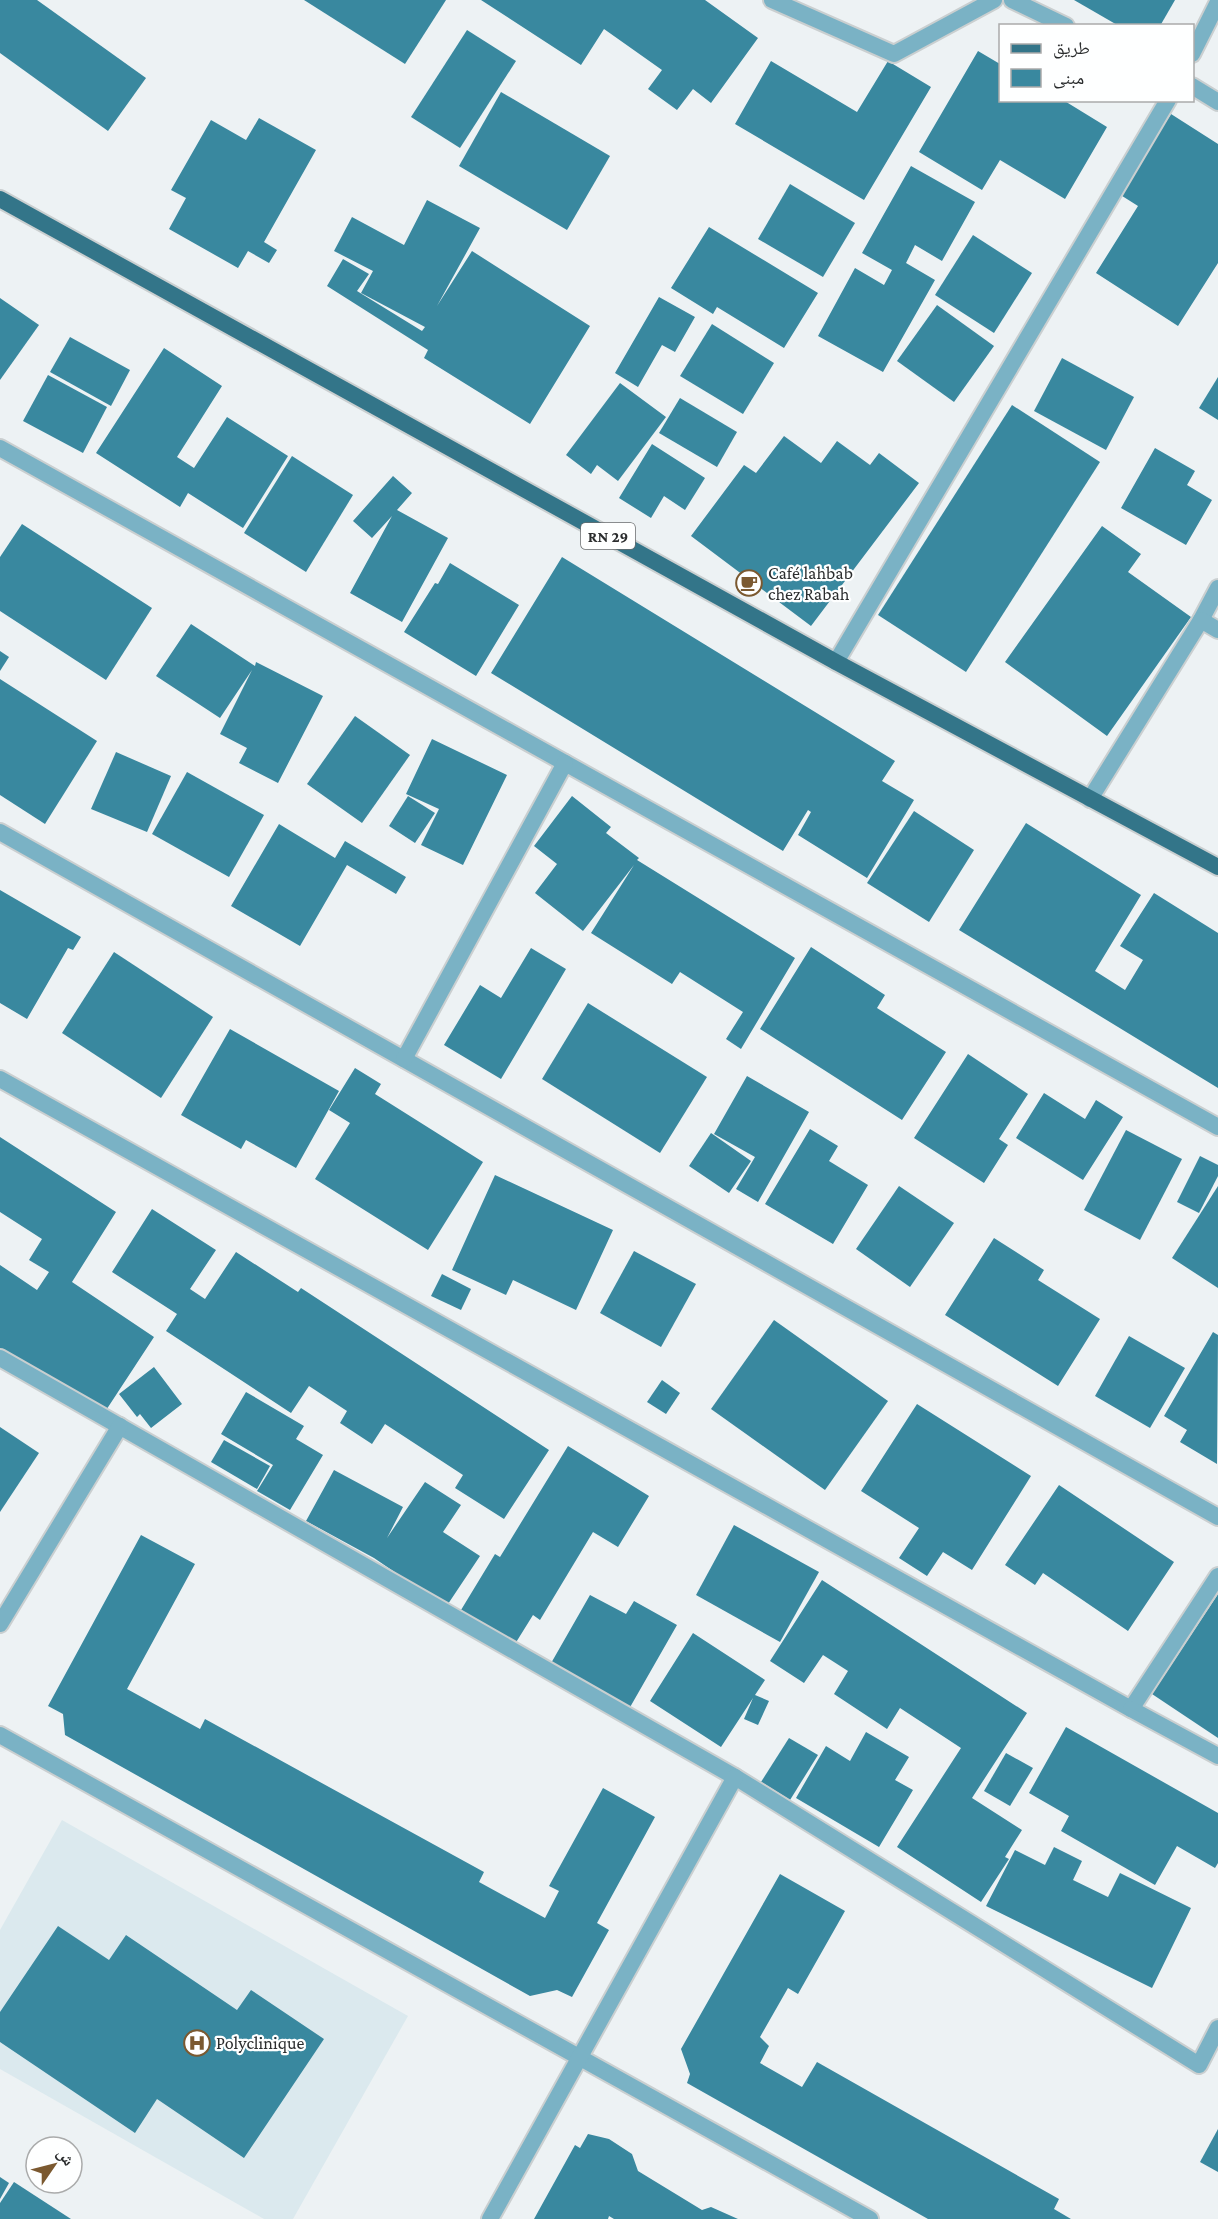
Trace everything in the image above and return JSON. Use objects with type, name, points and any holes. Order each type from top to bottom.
[{"type":"main road","name":"RN 29","points":[[0,199],[836,662],[1218,867]]},
{"type":"street","points":[[772,0],[894,54],[994,0]]},
{"type":"street","points":[[1012,0],[1062,24]]},
{"type":"street","points":[[1194,50],[1218,2]]},
{"type":"street","points":[[1194,87],[1218,102]]},
{"type":"street","points":[[836,662],[1167,102]]},
{"type":"street","points":[[0,448],[1218,1127]]},
{"type":"street","points":[[1090,799],[1202,620],[1218,588]]},
{"type":"street","points":[[1202,620],[1218,630]]},
{"type":"street","points":[[404,1059],[565,763]]},
{"type":"street","points":[[0,832],[1218,1517]]},
{"type":"street","points":[[0,1079],[1218,1756]]},
{"type":"street","points":[[0,1358],[735,1777],[1199,2065],[1218,2028]]},
{"type":"street","points":[[0,1624],[120,1426]]},
{"type":"street","points":[[1131,1708],[1218,1576]]},
{"type":"street","points":[[0,1735],[870,2219]]},
{"type":"street","points":[[490,2219],[578,2056],[735,1777]]},
{"type":"shaded area","name":"Polyclinique","points":[[62,1820],[408,2016],[293,2219],[264,2219],[0,2069],[0,1930]]},
{"type":"building","points":[[0,0],[37,0],[146,78],[108,131],[0,53]]},
{"type":"building","points":[[304,0],[446,0],[405,64]]},
{"type":"building","points":[[481,0],[705,0],[758,38],[711,103],[693,89],[677,110],[648,89],[662,70],[604,29],[581,65]]},
{"type":"building","points":[[1074,0],[1175,0],[1161,24],[1116,24]]},
{"type":"building","points":[[467,30],[516,61],[460,148],[411,117]]},
{"type":"building","points":[[978,51],[999,63],[999,102],[1066,102],[1107,127],[1065,199],[1000,160],[982,190],[919,152]]},
{"type":"building","points":[[771,61],[857,112],[888,61],[931,87],[864,200],[735,124]]},
{"type":"building","points":[[501,92],[610,156],[567,230],[459,166]]},
{"type":"building","points":[[1171,114],[1218,144],[1218,263],[1178,326],[1096,273],[1138,206],[1119,194]]},
{"type":"building","points":[[259,118],[316,150],[264,242],[277,250],[269,263],[248,251],[238,268],[169,229],[186,198],[171,190],[211,120],[246,140]]},
{"type":"building","points":[[911,166],[975,202],[942,261],[915,245],[906,263],[935,280],[883,372],[818,336],[855,268],[884,285],[892,270],[862,253]]},
{"type":"building","points":[[790,184],[855,223],[823,277],[758,239]]},
{"type":"building","points":[[427,200],[480,228],[437,306],[472,251],[590,326],[530,424],[424,358],[428,350],[327,286],[343,259],[369,274],[357,291],[422,331],[425,327],[361,293],[373,271],[334,251],[352,217],[404,245]]},
{"type":"building","points":[[709,227],[818,293],[784,348],[717,307],[713,314],[671,288]]},
{"type":"building","points":[[973,235],[1032,273],[994,333],[935,295]]},
{"type":"building","points":[[659,297],[695,317],[675,352],[662,345],[638,387],[615,373]]},
{"type":"building","points":[[0,298],[39,325],[0,380]]},
{"type":"building","points":[[937,305],[994,346],[954,402],[897,361]]},
{"type":"building","points":[[712,324],[774,363],[743,414],[680,376]]},
{"type":"building","points":[[70,337],[130,370],[111,406],[50,372]]},
{"type":"building","points":[[164,348],[222,386],[177,457],[194,468],[227,417],[288,456],[243,528],[188,493],[180,507],[96,453]]},
{"type":"building","points":[[1062,358],[1134,397],[1106,450],[1034,411]]},
{"type":"building","points":[[48,375],[107,407],[83,453],[23,421]]},
{"type":"building","points":[[1218,377],[1218,420],[1199,408]]},
{"type":"building","points":[[620,383],[666,417],[618,481],[597,465],[591,474],[566,455]]},
{"type":"building","points":[[680,398],[737,432],[717,467],[659,433]]},
{"type":"building","points":[[1012,405],[1100,462],[966,672],[878,615]]},
{"type":"building","points":[[784,436],[821,463],[837,441],[870,465],[879,453],[919,483],[811,626],[691,536],[744,465],[756,473]]},
{"type":"building","points":[[652,444],[705,478],[685,510],[664,496],[651,518],[619,498]]},
{"type":"building","points":[[1155,448],[1195,471],[1187,485],[1212,500],[1186,545],[1121,508]]},
{"type":"building","points":[[292,456],[353,495],[306,572],[244,533]]},
{"type":"building","points":[[393,476],[412,493],[397,510],[448,538],[402,622],[350,593],[392,516],[372,538],[353,521]]},
{"type":"building","points":[[22,524],[152,608],[106,680],[0,611],[0,557]]},
{"type":"building","points":[[1102,526],[1141,554],[1128,572],[1191,617],[1107,736],[1005,662]]},
{"type":"building","points":[[562,557],[895,761],[882,781],[914,800],[867,878],[798,835],[811,812],[808,810],[783,851],[491,673]]},
{"type":"building","points":[[450,563],[519,605],[476,676],[404,632]]},
{"type":"building","points":[[191,624],[255,666],[256,662],[323,696],[278,783],[239,763],[247,748],[220,734],[252,670],[220,718],[156,676]]},
{"type":"building","points":[[0,651],[9,657],[0,671]]},
{"type":"building","points":[[0,679],[97,741],[45,824],[0,795]]},
{"type":"building","points":[[355,716],[410,755],[362,823],[307,784]]},
{"type":"building","points":[[432,739],[507,775],[463,865],[421,845],[439,809],[406,794]]},
{"type":"building","points":[[116,752],[171,776],[147,832],[91,809]]},
{"type":"building","points":[[187,772],[264,815],[229,877],[152,834]]},
{"type":"building","points":[[408,796],[435,813],[415,843],[389,826]]},
{"type":"building","points":[[572,796],[611,827],[606,833],[639,858],[637,860],[795,958],[741,1049],[726,1039],[743,1012],[680,972],[672,984],[591,933],[634,865],[583,931],[535,893],[557,864],[534,846]]},
{"type":"building","points":[[914,811],[974,850],[929,922],[867,883]]},
{"type":"building","points":[[1026,823],[1141,895],[1095,971],[1125,990],[1143,960],[1120,946],[1154,893],[1218,933],[1218,1088],[959,930]]},
{"type":"building","points":[[279,824],[335,858],[345,841],[406,877],[396,894],[347,865],[300,946],[231,906]]},
{"type":"building","points":[[0,890],[81,937],[73,950],[68,948],[27,1019],[0,1003]]},
{"type":"building","points":[[811,947],[885,995],[877,1008],[946,1052],[902,1120],[760,1029]]},
{"type":"building","points":[[531,948],[566,969],[501,1079],[444,1045],[480,985],[501,998]]},
{"type":"building","points":[[114,952],[213,1017],[161,1098],[62,1033]]},
{"type":"building","points":[[588,1003],[707,1077],[660,1153],[542,1079]]},
{"type":"building","points":[[230,1029],[339,1091],[296,1168],[246,1140],[241,1149],[181,1115]]},
{"type":"building","points":[[968,1054],[1028,1094],[999,1139],[1008,1145],[984,1183],[914,1138]]},
{"type":"building","points":[[355,1068],[381,1084],[375,1094],[483,1162],[428,1250],[315,1179],[350,1123],[329,1110]]},
{"type":"building","points":[[747,1076],[809,1112],[758,1202],[736,1189],[755,1157],[714,1134]]},
{"type":"building","points":[[1044,1093],[1085,1119],[1096,1100],[1123,1117],[1083,1180],[1016,1138]]},
{"type":"building","points":[[810,1129],[838,1146],[829,1161],[868,1185],[833,1244],[765,1204]]},
{"type":"building","points":[[1126,1130],[1182,1159],[1140,1240],[1084,1210]]},
{"type":"building","points":[[711,1133],[751,1161],[729,1193],[689,1166]]},
{"type":"building","points":[[0,1137],[116,1212],[72,1282],[154,1337],[97,1424],[25,1375],[29,1368],[0,1349],[0,1265],[37,1290],[49,1272],[29,1260],[42,1239],[0,1212]]},
{"type":"building","points":[[1200,1156],[1218,1165],[1218,1176],[1199,1213],[1177,1202]]},
{"type":"building","points":[[495,1175],[613,1230],[576,1310],[513,1280],[506,1295],[452,1270]]},
{"type":"building","points":[[899,1186],[954,1223],[910,1287],[856,1249]]},
{"type":"building","points":[[1218,1186],[1218,1288],[1172,1258]]},
{"type":"building","points":[[152,1209],[216,1250],[190,1289],[205,1299],[236,1252],[298,1292],[301,1288],[549,1450],[504,1519],[455,1488],[463,1475],[385,1424],[372,1444],[340,1423],[347,1411],[309,1386],[291,1413],[166,1331],[177,1314],[112,1272]]},
{"type":"building","points":[[994,1238],[1044,1270],[1038,1280],[1100,1319],[1058,1386],[945,1315]]},
{"type":"building","points":[[634,1251],[696,1284],[661,1347],[600,1313]]},
{"type":"building","points":[[442,1274],[471,1289],[461,1310],[431,1296]]},
{"type":"building","points":[[774,1320],[888,1401],[825,1490],[711,1409]]},
{"type":"building","points":[[1213,1332],[1218,1335],[1217,1464],[1180,1442],[1187,1430],[1164,1416]]},
{"type":"building","points":[[1129,1336],[1185,1368],[1150,1428],[1095,1396]]},
{"type":"building","points":[[154,1367],[182,1404],[151,1428],[140,1414],[137,1417],[119,1394]]},
{"type":"building","points":[[662,1380],[680,1393],[666,1414],[647,1402]]},
{"type":"building","points":[[246,1392],[304,1426],[296,1439],[323,1455],[290,1510],[257,1491],[273,1465],[221,1434]]},
{"type":"building","points":[[917,1404],[1031,1476],[972,1570],[943,1552],[927,1576],[899,1558],[919,1528],[861,1491]]},
{"type":"building","points":[[0,1427],[39,1453],[0,1512]]},
{"type":"building","points":[[224,1440],[270,1466],[257,1489],[211,1462]]},
{"type":"building","points":[[568,1446],[649,1496],[618,1547],[593,1532],[540,1620],[533,1615],[515,1644],[461,1610],[495,1554],[500,1557]]},
{"type":"building","points":[[334,1470],[403,1507],[387,1538],[425,1482],[461,1505],[443,1532],[480,1556],[446,1607],[374,1558],[306,1521]]},
{"type":"building","points":[[1059,1485],[1174,1562],[1128,1631],[1043,1573],[1035,1585],[1005,1565]]},
{"type":"building","points":[[734,1525],[819,1572],[780,1642],[696,1595]]},
{"type":"building","points":[[141,1535],[195,1564],[127,1689],[200,1729],[205,1719],[484,1872],[479,1882],[545,1918],[559,1891],[549,1886],[603,1788],[655,1817],[597,1923],[609,1930],[572,1997],[557,1990],[530,1996],[65,1735],[63,1714],[48,1706]]},
{"type":"building","points":[[822,1580],[1027,1713],[972,1798],[1022,1830],[1005,1857],[1009,1859],[981,1902],[897,1847],[961,1748],[900,1708],[887,1729],[834,1694],[848,1671],[823,1655],[804,1683],[770,1661]]},
{"type":"building","points":[[1218,1594],[1218,1738],[1152,1694]]},
{"type":"building","points":[[590,1595],[626,1614],[634,1601],[677,1625],[629,1709],[550,1665]]},
{"type":"building","points":[[693,1633],[765,1680],[755,1695],[769,1701],[758,1725],[744,1719],[753,1698],[721,1747],[650,1701]]},
{"type":"building","points":[[1066,1727],[1218,1813],[1218,1863],[1215,1868],[1177,1846],[1155,1885],[1061,1831],[1069,1816],[1029,1793]]},
{"type":"building","points":[[866,1732],[909,1757],[895,1780],[913,1790],[879,1847],[796,1798],[826,1746],[850,1761]]},
{"type":"building","points":[[789,1738],[818,1755],[790,1800],[761,1782]]},
{"type":"building","points":[[1006,1753],[1033,1768],[1010,1806],[984,1791]]},
{"type":"building","points":[[1054,1847],[1082,1861],[1073,1880],[1108,1897],[1120,1873],[1191,1908],[1152,1988],[986,1906],[1015,1850],[1045,1865]]},
{"type":"building","points":[[780,1874],[845,1911],[798,1994],[788,1988],[760,2037],[769,2046],[760,2063],[802,2087],[817,2062],[1059,2199],[1054,2209],[1071,2219],[928,2219],[687,2083],[690,2074],[681,2049]]},
{"type":"building","points":[[58,1926],[109,1960],[126,1935],[237,2010],[251,1990],[324,2039],[244,2158],[157,2099],[135,2133],[0,2042],[0,2012]]},
{"type":"building","points":[[1218,2129],[1218,2172],[1200,2162]]},
{"type":"building","points":[[588,2134],[609,2139],[632,2154],[638,2171],[702,2210],[711,2207],[738,2219],[614,2219],[609,2216],[608,2219],[534,2219],[575,2145],[580,2148]]},
{"type":"building","points":[[0,2177],[9,2183],[0,2199]]},
{"type":"building","points":[[14,2182],[24,2188],[24,2195],[34,2195],[71,2219],[0,2219],[0,2203]]},
{"type":"place","name":"Café lahbab chez Rabah","points":[[749,583]]},
{"type":"place","name":"Polyclinique","points":[[197,2043]]}]
